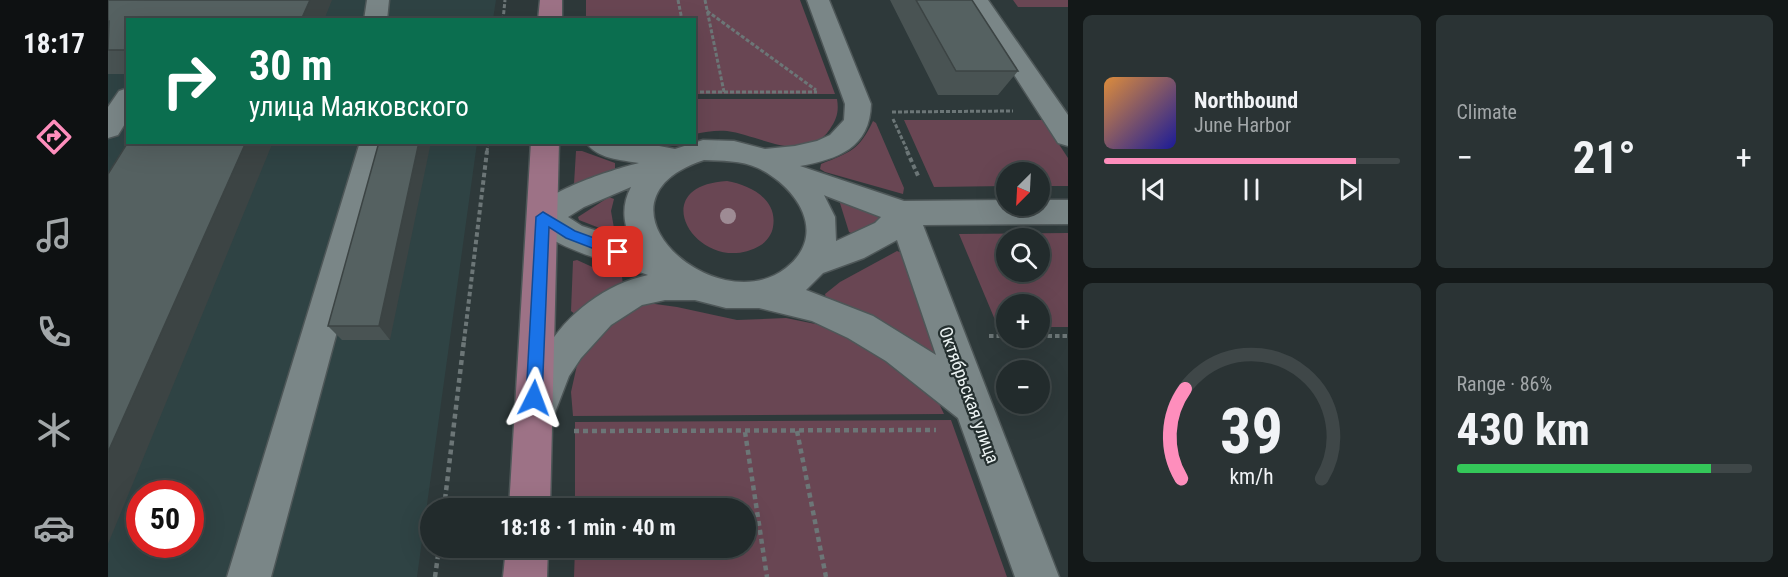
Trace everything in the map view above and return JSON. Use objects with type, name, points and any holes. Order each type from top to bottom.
[{"type":"main road","points":[[550,0],[550,18]]},
{"type":"main road","points":[[529,498],[545,144]]},
{"type":"main road","points":[[525,577],[526,558]]},
{"type":"street","points":[[375,18],[378,0]]},
{"type":"street","points":[[765,159],[803,156],[828,148],[857,127],[860,116],[858,104],[818,0]]},
{"type":"street","points":[[977,0],[1068,136]]},
{"type":"street","points":[[108,128],[126,101]]},
{"type":"street","points":[[249,577],[373,144]]},
{"type":"street","points":[[605,144],[667,164]]},
{"type":"street","points":[[696,286],[665,267],[571,235],[543,217],[573,199],[616,180],[703,150],[734,151],[765,159],[792,175],[844,190],[903,213],[1068,213]]},
{"type":"street","points":[[665,267],[648,247],[639,226],[638,204],[645,185],[667,164]]},
{"type":"street","points":[[760,294],[782,288],[801,277],[814,262],[822,240],[820,217],[810,195],[792,175]]},
{"type":"street","points":[[814,262],[853,249],[886,232],[903,213]]},
{"type":"street","name":"Октябрьская улица","points":[[903,213],[1037,577]]},
{"type":"street","points":[[533,421],[558,363],[583,330],[617,302],[652,287],[696,286],[728,294],[760,294],[818,308],[890,342],[932,370],[973,408]]},
{"type":"path","points":[[503,18],[505,0]]},
{"type":"path","points":[[678,0],[682,18]]},
{"type":"path","points":[[705,0],[724,92]]},
{"type":"path","points":[[696,92],[819,92],[707,11]]},
{"type":"path","points":[[890,112],[1052,111]]},
{"type":"path","points":[[445,498],[488,144]]},
{"type":"path","points":[[988,336],[996,336]]},
{"type":"path","points":[[1050,336],[1068,336]]},
{"type":"path","points":[[571,431],[940,430]]},
{"type":"path","points":[[797,431],[826,577]]},
{"type":"path","points":[[745,432],[767,577]]},
{"type":"path","points":[[435,577],[438,558]]},
{"type":"shaded area","points":[[108,0],[496,0],[493,18],[126,18],[126,144],[477,144],[428,498],[420,498],[420,555],[417,577],[108,577]]},
{"type":"shaded area","points":[[586,0],[800,0],[835,94],[696,94],[696,18],[586,18]]},
{"type":"shaded area","points":[[1013,0],[1068,0],[1068,7],[1018,7]]},
{"type":"shaded area","points":[[696,99],[837,99],[838,111],[830,129],[820,140],[808,145],[795,147],[781,145],[727,131],[696,134]]},
{"type":"shaded area","points":[[904,120],[1043,120],[1068,158],[1068,186],[1050,186],[1050,162],[996,162],[996,186],[934,187]]},
{"type":"shaded area","points":[[873,121],[876,123],[904,188],[903,194],[820,169],[821,164],[853,149]]},
{"type":"shaded area","points":[[576,151],[615,163],[615,169],[578,187],[574,184]]},
{"type":"shaded area","points":[[727,181],[745,186],[761,195],[767,201],[773,217],[772,230],[765,241],[761,245],[739,253],[718,251],[701,242],[689,228],[684,213],[687,198],[701,187]]},
{"type":"shaded area","points":[[609,197],[614,199],[611,211],[615,234],[579,220],[578,217]]},
{"type":"shaded area","points":[[839,200],[880,215],[881,219],[853,234],[849,232]]},
{"type":"shaded area","points":[[1050,233],[1068,233],[1068,327],[1050,327],[1050,294],[996,294],[996,322],[959,234],[996,234],[996,282],[1050,282]]},
{"type":"shaded area","points":[[897,251],[905,254],[941,361],[874,318],[826,298],[825,294],[840,282]]},
{"type":"shaded area","points":[[577,260],[622,277],[623,284],[576,315],[571,311],[573,261]]},
{"type":"shaded area","points":[[648,303],[737,320],[786,318],[835,328],[933,391],[944,414],[573,416],[571,392],[577,365],[591,342],[624,312]]},
{"type":"shaded area","points":[[951,420],[1007,577],[574,577],[575,558],[756,558],[756,498],[575,498],[575,422]]},
{"type":"building","points":[[108,0],[310,0],[302,18],[126,18],[126,50],[108,50]]},
{"type":"building","points":[[916,0],[972,0],[1018,71],[956,71]]},
{"type":"building","points":[[127,144],[245,144],[108,452],[108,174]]},
{"type":"building","points":[[378,144],[419,144],[379,326],[328,326]]},
{"type":"route","points":[[534,398],[543,217],[571,235],[618,252]]}]
